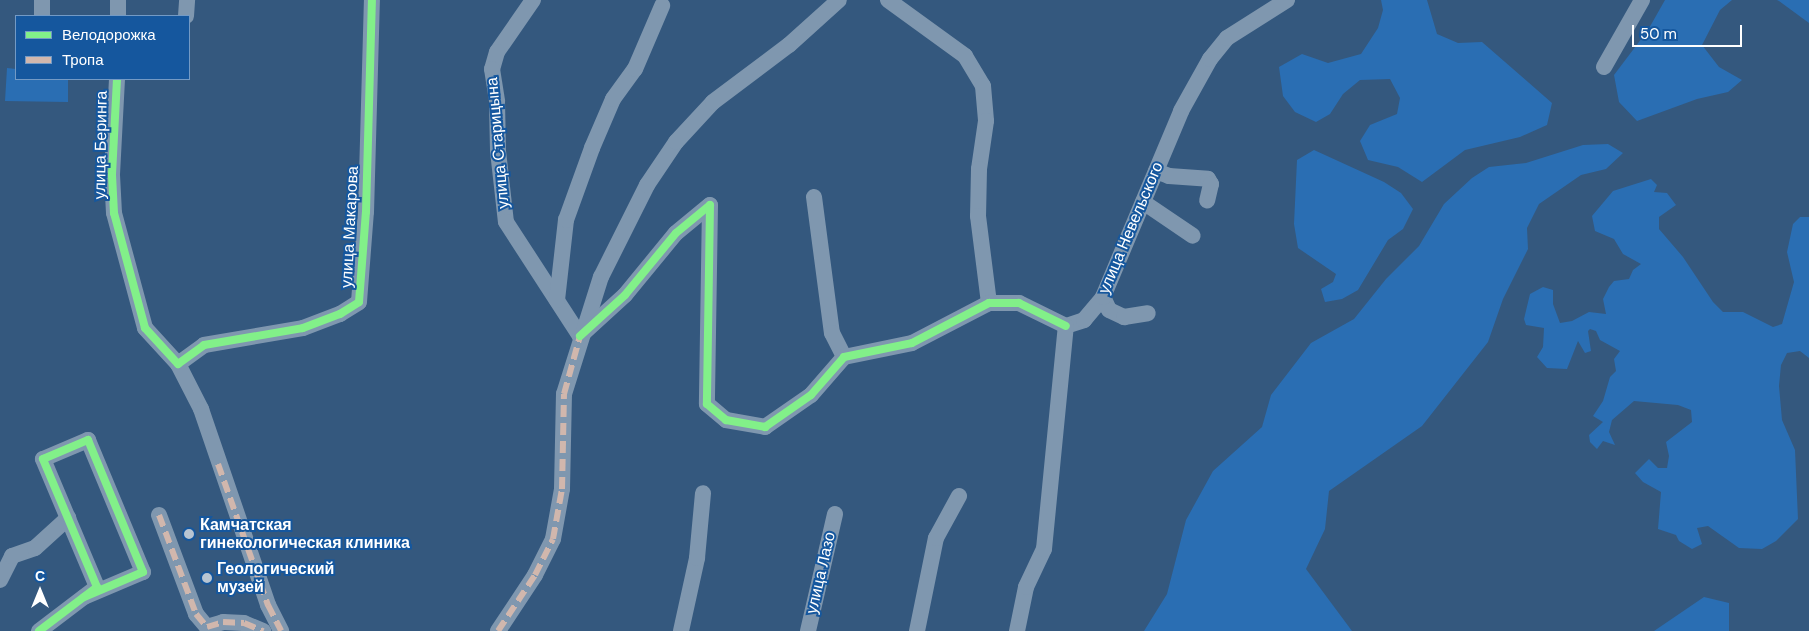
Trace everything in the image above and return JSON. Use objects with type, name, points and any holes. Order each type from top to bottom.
[{"type":"street","points":[[42,0],[42,15]]},
{"type":"street","points":[[118,0],[118,15]]},
{"type":"street","points":[[186,15],[187,0]]},
{"type":"street","name":"улица Макарова","points":[[178,364],[204,346],[303,328],[340,314],[359,302],[366,212],[372,0]]},
{"type":"street","name":"улица Старицына","points":[[533,0],[497,52],[492,69],[498,102],[498,150],[506,222],[580,336]]},
{"type":"street","points":[[498,631],[535,574],[553,539],[562,489],[564,394],[580,336],[602,278],[647,185],[676,142],[713,102],[789,45],[839,0]]},
{"type":"street","points":[[888,0],[965,56],[983,86],[986,121],[979,169],[978,216],[989,303]]},
{"type":"street","name":"улица Невельского","points":[[1066,326],[1084,320],[1103,297],[1181,111],[1210,59],[1227,38],[1287,0]]},
{"type":"street","points":[[1604,67],[1642,0]]},
{"type":"street","points":[[557,300],[566,220],[588,157],[613,99],[635,68],[662,6]]},
{"type":"street","name":"улица Беринга","points":[[117,80],[112,175],[114,213],[145,328],[178,364]]},
{"type":"street","points":[[1156,171],[1169,176],[1208,179],[1211,184],[1207,201]]},
{"type":"street","points":[[814,197],[832,333],[844,357]]},
{"type":"street","points":[[1143,202],[1193,236]]},
{"type":"street","points":[[580,336],[625,295],[676,233],[710,204],[707,404],[726,420],[764,427],[811,395],[844,357],[912,342],[989,303],[1020,303],[1066,326],[1044,548],[1026,586],[1017,631]]},
{"type":"street","points":[[1103,297],[1109,310],[1124,317],[1148,313]]},
{"type":"street","points":[[178,364],[200,409],[268,605],[281,631]]},
{"type":"street","points":[[39,631],[97,587],[43,459],[88,440],[143,572],[84,597]]},
{"type":"street","points":[[681,631],[697,558],[703,492]]},
{"type":"street","points":[[917,631],[936,538],[959,496]]},
{"type":"street","name":"улица Лазо","points":[[808,631],[835,514]]},
{"type":"street","points":[[159,515],[196,614],[207,629],[223,622],[244,623],[263,631]]},
{"type":"street","points":[[0,580],[12,556],[35,548],[68,518]]},
{"type":"shaded area","points":[[1381,0],[1427,0],[1437,34],[1458,43],[1482,42],[1552,103],[1547,125],[1520,137],[1465,150],[1422,182],[1398,167],[1368,160],[1360,141],[1370,125],[1397,114],[1400,98],[1390,79],[1360,80],[1343,94],[1330,114],[1316,122],[1295,112],[1283,96],[1279,67],[1302,54],[1328,63],[1361,54],[1378,28],[1383,10]]},
{"type":"shaded area","points":[[1665,0],[1732,0],[1720,10],[1702,45],[1719,67],[1742,80],[1728,92],[1697,99],[1637,121],[1619,102],[1614,75],[1648,30]]},
{"type":"shaded area","points":[[1777,0],[1809,0],[1809,23],[1779,1]]},
{"type":"shaded area","points":[[7,68],[15,69],[15,80],[68,80],[68,102],[5,101]]},
{"type":"shaded area","points":[[1608,144],[1623,153],[1606,169],[1581,175],[1539,204],[1527,228],[1528,249],[1503,299],[1488,342],[1422,426],[1329,491],[1325,529],[1306,569],[1352,631],[1144,631],[1167,594],[1186,520],[1213,471],[1262,427],[1271,395],[1311,343],[1354,319],[1386,279],[1419,246],[1444,204],[1472,178],[1489,167],[1526,163],[1583,145]]},
{"type":"shaded area","points":[[1314,150],[1384,182],[1401,193],[1413,209],[1403,229],[1388,240],[1358,290],[1342,299],[1325,302],[1321,289],[1333,282],[1336,274],[1298,248],[1294,224],[1297,160]]},
{"type":"shaded area","points":[[1651,179],[1657,185],[1654,192],[1667,193],[1676,205],[1659,217],[1659,229],[1683,257],[1713,302],[1723,312],[1743,312],[1773,327],[1782,324],[1794,282],[1787,252],[1793,224],[1800,217],[1809,217],[1809,358],[1800,351],[1787,353],[1781,365],[1779,386],[1782,420],[1795,450],[1798,519],[1776,541],[1762,549],[1739,548],[1708,526],[1697,528],[1702,544],[1692,549],[1679,541],[1676,535],[1658,529],[1661,492],[1643,482],[1635,473],[1649,459],[1658,468],[1667,468],[1669,456],[1666,442],[1692,422],[1691,410],[1678,405],[1634,401],[1612,420],[1609,432],[1615,445],[1603,441],[1597,449],[1590,442],[1589,435],[1603,422],[1593,416],[1603,401],[1610,377],[1616,371],[1614,359],[1620,351],[1600,340],[1596,331],[1590,329],[1588,331],[1591,351],[1585,353],[1578,341],[1567,369],[1547,368],[1537,357],[1543,347],[1544,328],[1526,325],[1524,319],[1530,294],[1543,287],[1553,290],[1553,304],[1560,323],[1572,321],[1589,312],[1606,314],[1603,299],[1609,287],[1614,281],[1629,279],[1633,270],[1641,264],[1623,254],[1614,239],[1595,231],[1592,216],[1613,191]]},
{"type":"shaded area","points":[[1704,597],[1729,603],[1729,631],[1654,631]]},
{"type":"marked path","points":[[498,631],[535,575],[553,539],[562,489],[564,394],[580,336]]},
{"type":"marked path","points":[[218,464],[268,605],[281,631]]},
{"type":"marked path","points":[[159,515],[196,614],[207,627],[223,622],[244,623],[263,631]]},
{"type":"cycle path","points":[[117,80],[112,175],[114,213],[145,328],[178,364],[204,345],[303,328],[340,314],[359,302],[366,212],[372,0]]},
{"type":"cycle path","points":[[580,336],[625,295],[676,233],[710,205],[707,404],[726,420],[765,427],[811,395],[844,357],[912,343],[989,303],[1019,303],[1066,326]]},
{"type":"cycle path","points":[[39,631],[97,587],[43,459],[88,440],[143,572],[84,597]]},
{"type":"place","name":"Камчатская гинекологическая клиника","points":[[189,534]]},
{"type":"place","name":"Геологический музей","points":[[207,578]]}]
